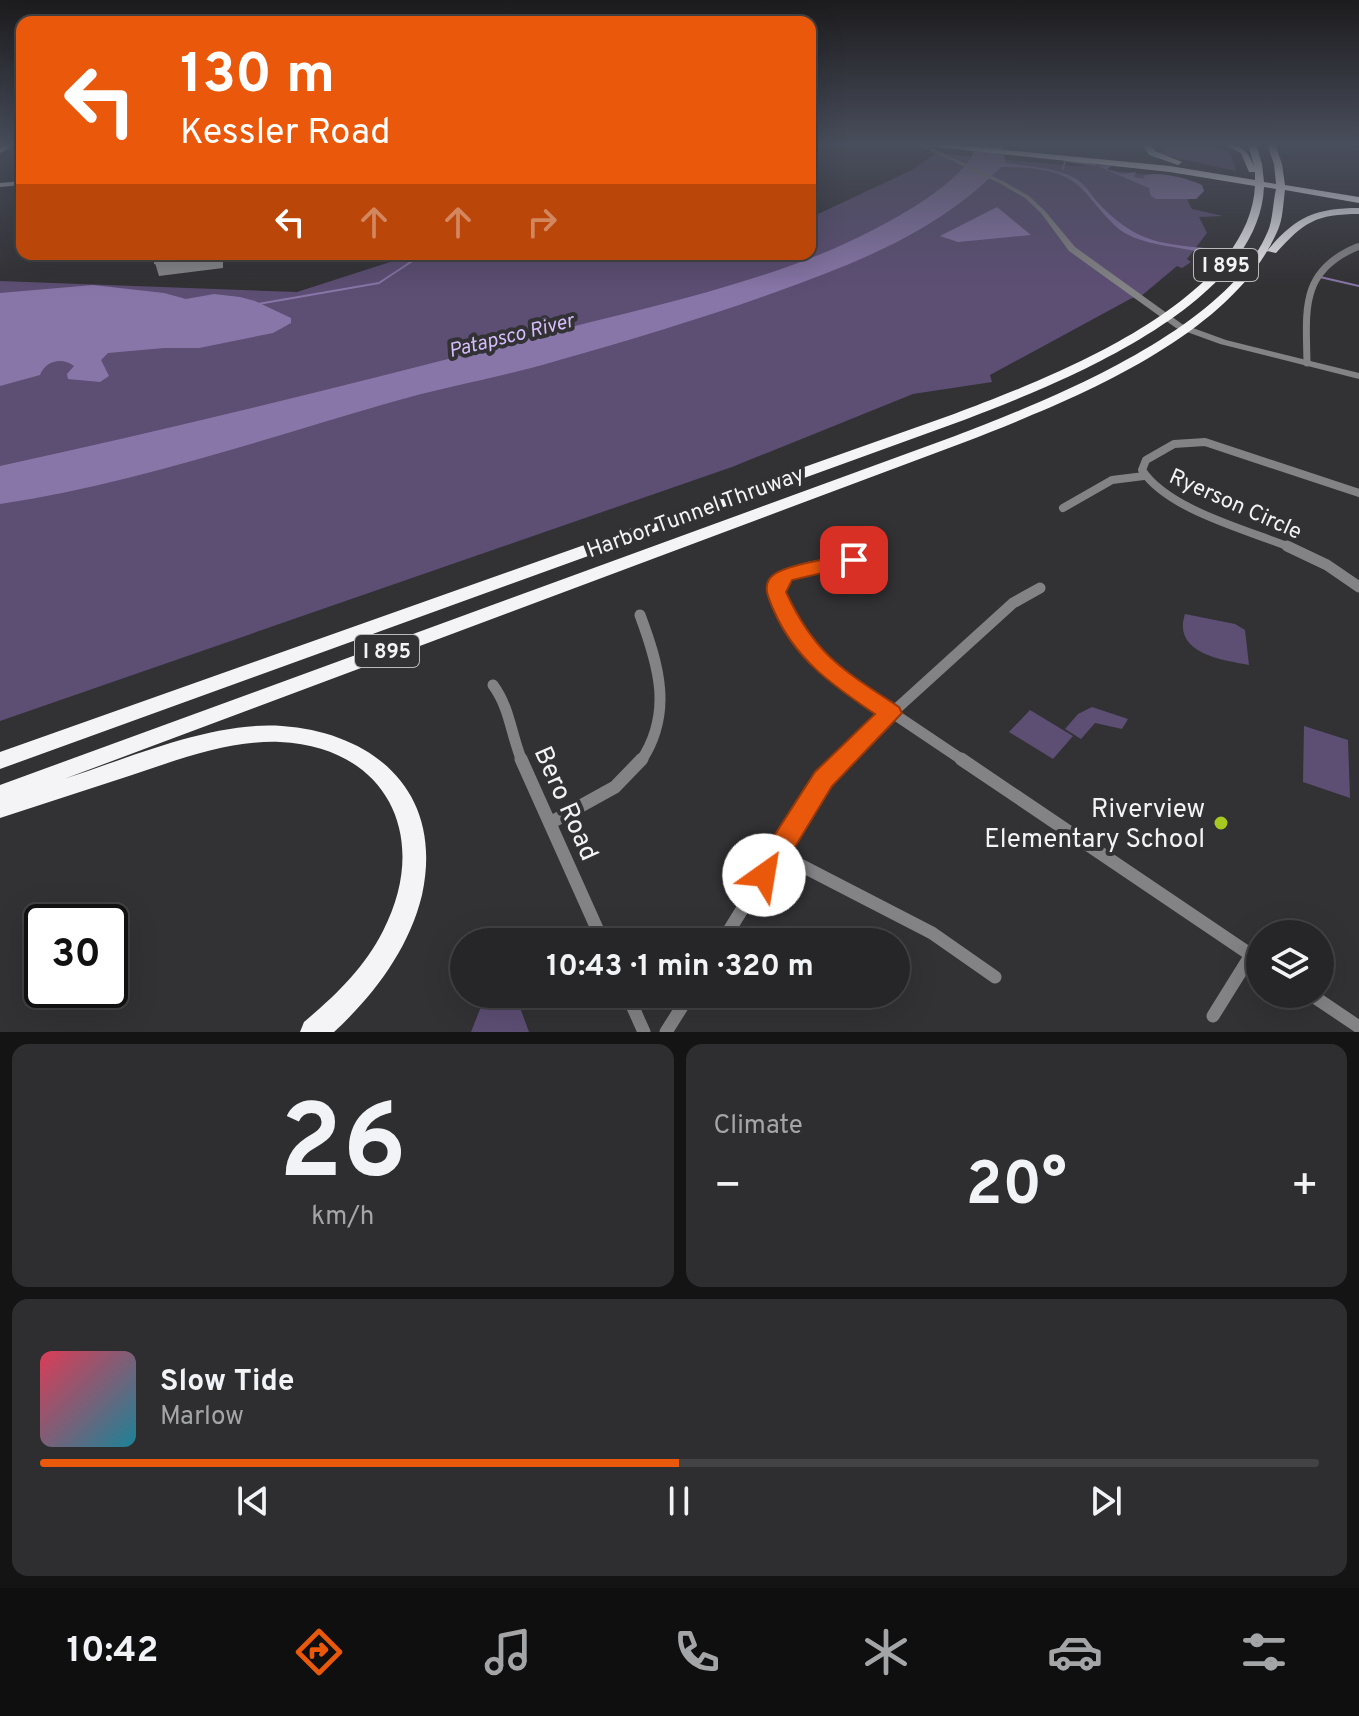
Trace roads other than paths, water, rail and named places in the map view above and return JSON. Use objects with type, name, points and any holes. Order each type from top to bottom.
[{"type":"highway","name":"Harbor Tunnel Thruway","points":[[0,761],[959,417],[1064,373],[1152,324],[1208,286],[1248,235],[1258,203],[1258,192]]},
{"type":"highway","name":"Harbor Tunnel Thruway","points":[[0,794],[1006,421],[1097,381],[1174,336],[1236,285],[1268,248],[1281,217],[1282,192]]},
{"type":"highway","points":[[1334,192],[1359,196]]},
{"type":"highway","points":[[1236,285],[1305,218],[1328,212],[1359,211]]},
{"type":"highway","points":[[0,809],[196,746],[248,735],[278,734],[334,742],[372,763],[398,792],[410,817],[415,846],[414,879],[404,915],[380,960],[349,1000],[314,1032]]},
{"type":"street","points":[[1017,192],[1038,205],[1077,253],[1172,322],[1215,340],[1359,376]]},
{"type":"street","points":[[1307,363],[1307,297],[1311,282],[1322,266],[1359,246]]},
{"type":"street","name":"Ryerson Circle","points":[[1359,493],[1205,442],[1182,442],[1152,456],[1143,464],[1144,476],[1164,492],[1190,506],[1315,558],[1359,587]]},
{"type":"street","points":[[1063,508],[1112,480],[1144,476]]},
{"type":"street","points":[[854,560],[790,574],[778,581],[776,592],[788,620],[812,656],[836,677],[1246,952]]},
{"type":"street","points":[[731,928],[824,779],[890,713],[1013,603],[1040,588]]},
{"type":"street","points":[[550,823],[585,808],[616,788],[653,748],[662,717],[660,679],[640,615]]},
{"type":"street","name":"Bero Road","points":[[493,685],[505,701],[514,743],[597,928]]},
{"type":"street","points":[[777,853],[932,933],[995,977]]},
{"type":"street","points":[[1213,1016],[1246,970]]},
{"type":"street","points":[[633,1008],[644,1032]]},
{"type":"street","points":[[666,1032],[681,1008]]},
{"type":"street","points":[[1331,1008],[1359,1027]]},
{"type":"waterway","points":[[258,304],[379,283],[414,260]]},
{"type":"waterway","points":[[1320,277],[1359,286]]},
{"type":"place","name":"Riverview Elementary School","points":[[1221,823]]},
{"type":"water label","name":"Patapsco River","points":[[511,335]]}]
